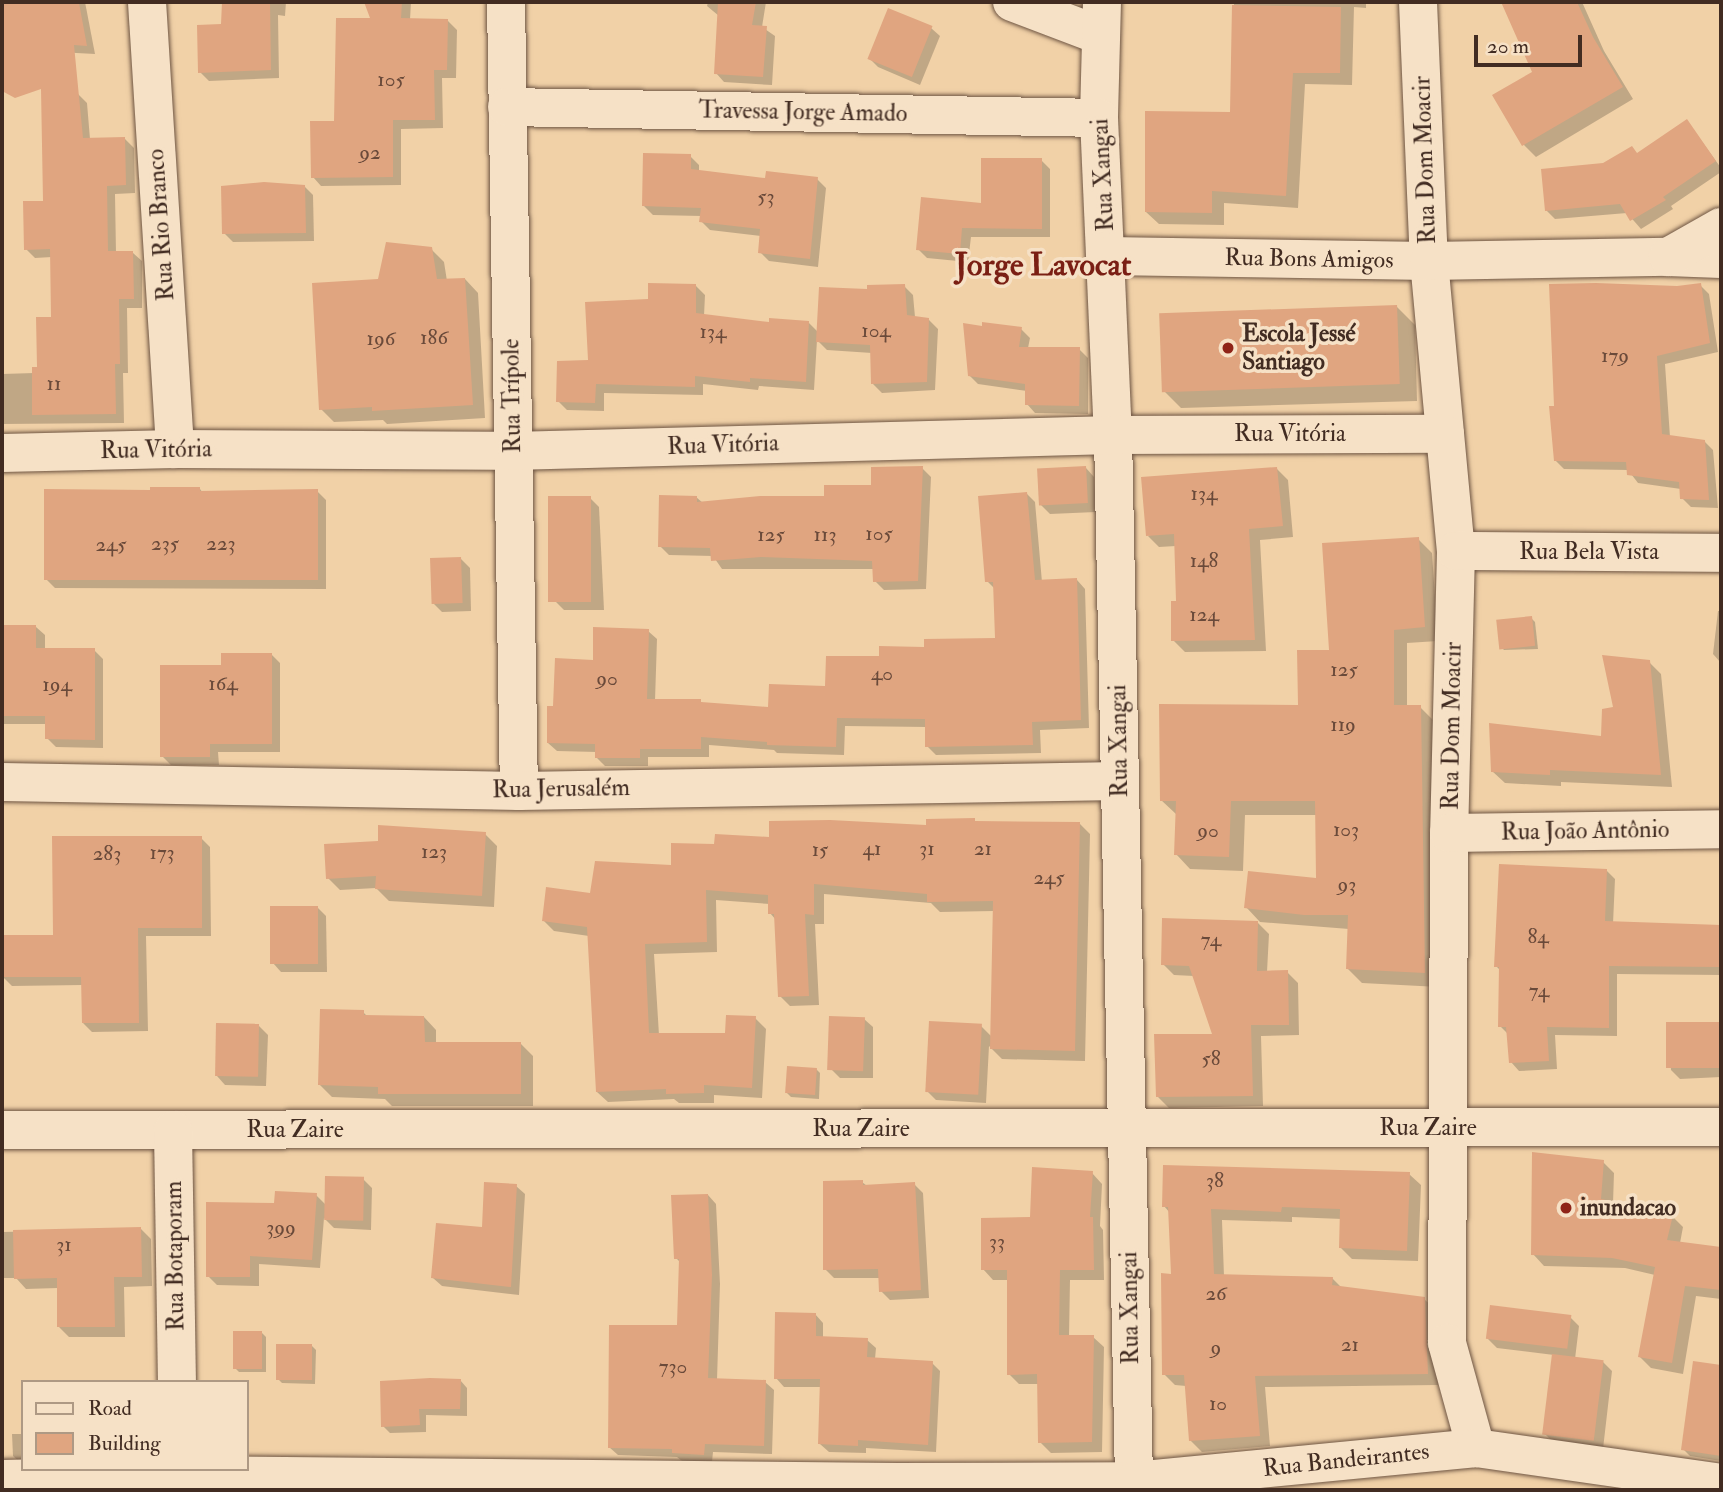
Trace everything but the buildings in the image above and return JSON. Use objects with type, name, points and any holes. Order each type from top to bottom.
[{"type":"street","name":"Rua Rio Branco","points":[[148,2],[175,449]]},
{"type":"street","name":"Rua Trípole","points":[[506,2],[519,791]]},
{"type":"street","points":[[1012,2],[1101,18]]},
{"type":"street","name":"Rua Dom Moacir","points":[[1418,2],[1429,261],[1456,551],[1449,833],[1447,1343],[1476,1448]]},
{"type":"street","name":"Rua Xangai","points":[[1101,18],[1100,118],[1113,435],[1133,1481]]},
{"type":"street","name":"Travessa Jorge Amado","points":[[507,107],[1100,118]]},
{"type":"street","points":[[1668,257],[1721,227]]},
{"type":"street","name":"Rua Bons Amigos","points":[[1107,256],[1429,261],[1668,257],[1721,259]]},
{"type":"street","name":"Rua Vitória","points":[[2,453],[175,449],[512,451],[1113,435],[1445,433]]},
{"type":"street","name":"Rua Bela Vista","points":[[1456,551],[1721,553]]},
{"type":"street","name":"Rua Jerusalém","points":[[2,782],[519,791],[1120,780]]},
{"type":"street","name":"Rua João Antônio","points":[[1449,833],[1721,829]]},
{"type":"street","name":"Rua Zaire","points":[[2,1130],[1721,1127]]},
{"type":"street","name":"Rua Botaporam","points":[[173,1130],[177,1380]]},
{"type":"street","name":"Rua Bandeirantes","points":[[2,1479],[179,1472],[897,1486],[1133,1481],[1476,1448],[1683,1483],[1721,1483]]},
{"type":"place","name":"Escola Jessé Santiago","points":[[1228,348]]},
{"type":"place","name":"inundacao","points":[[1566,1208]]},
{"type":"district","name":"Jorge Lavocat","points":[[1043,265]]}]
